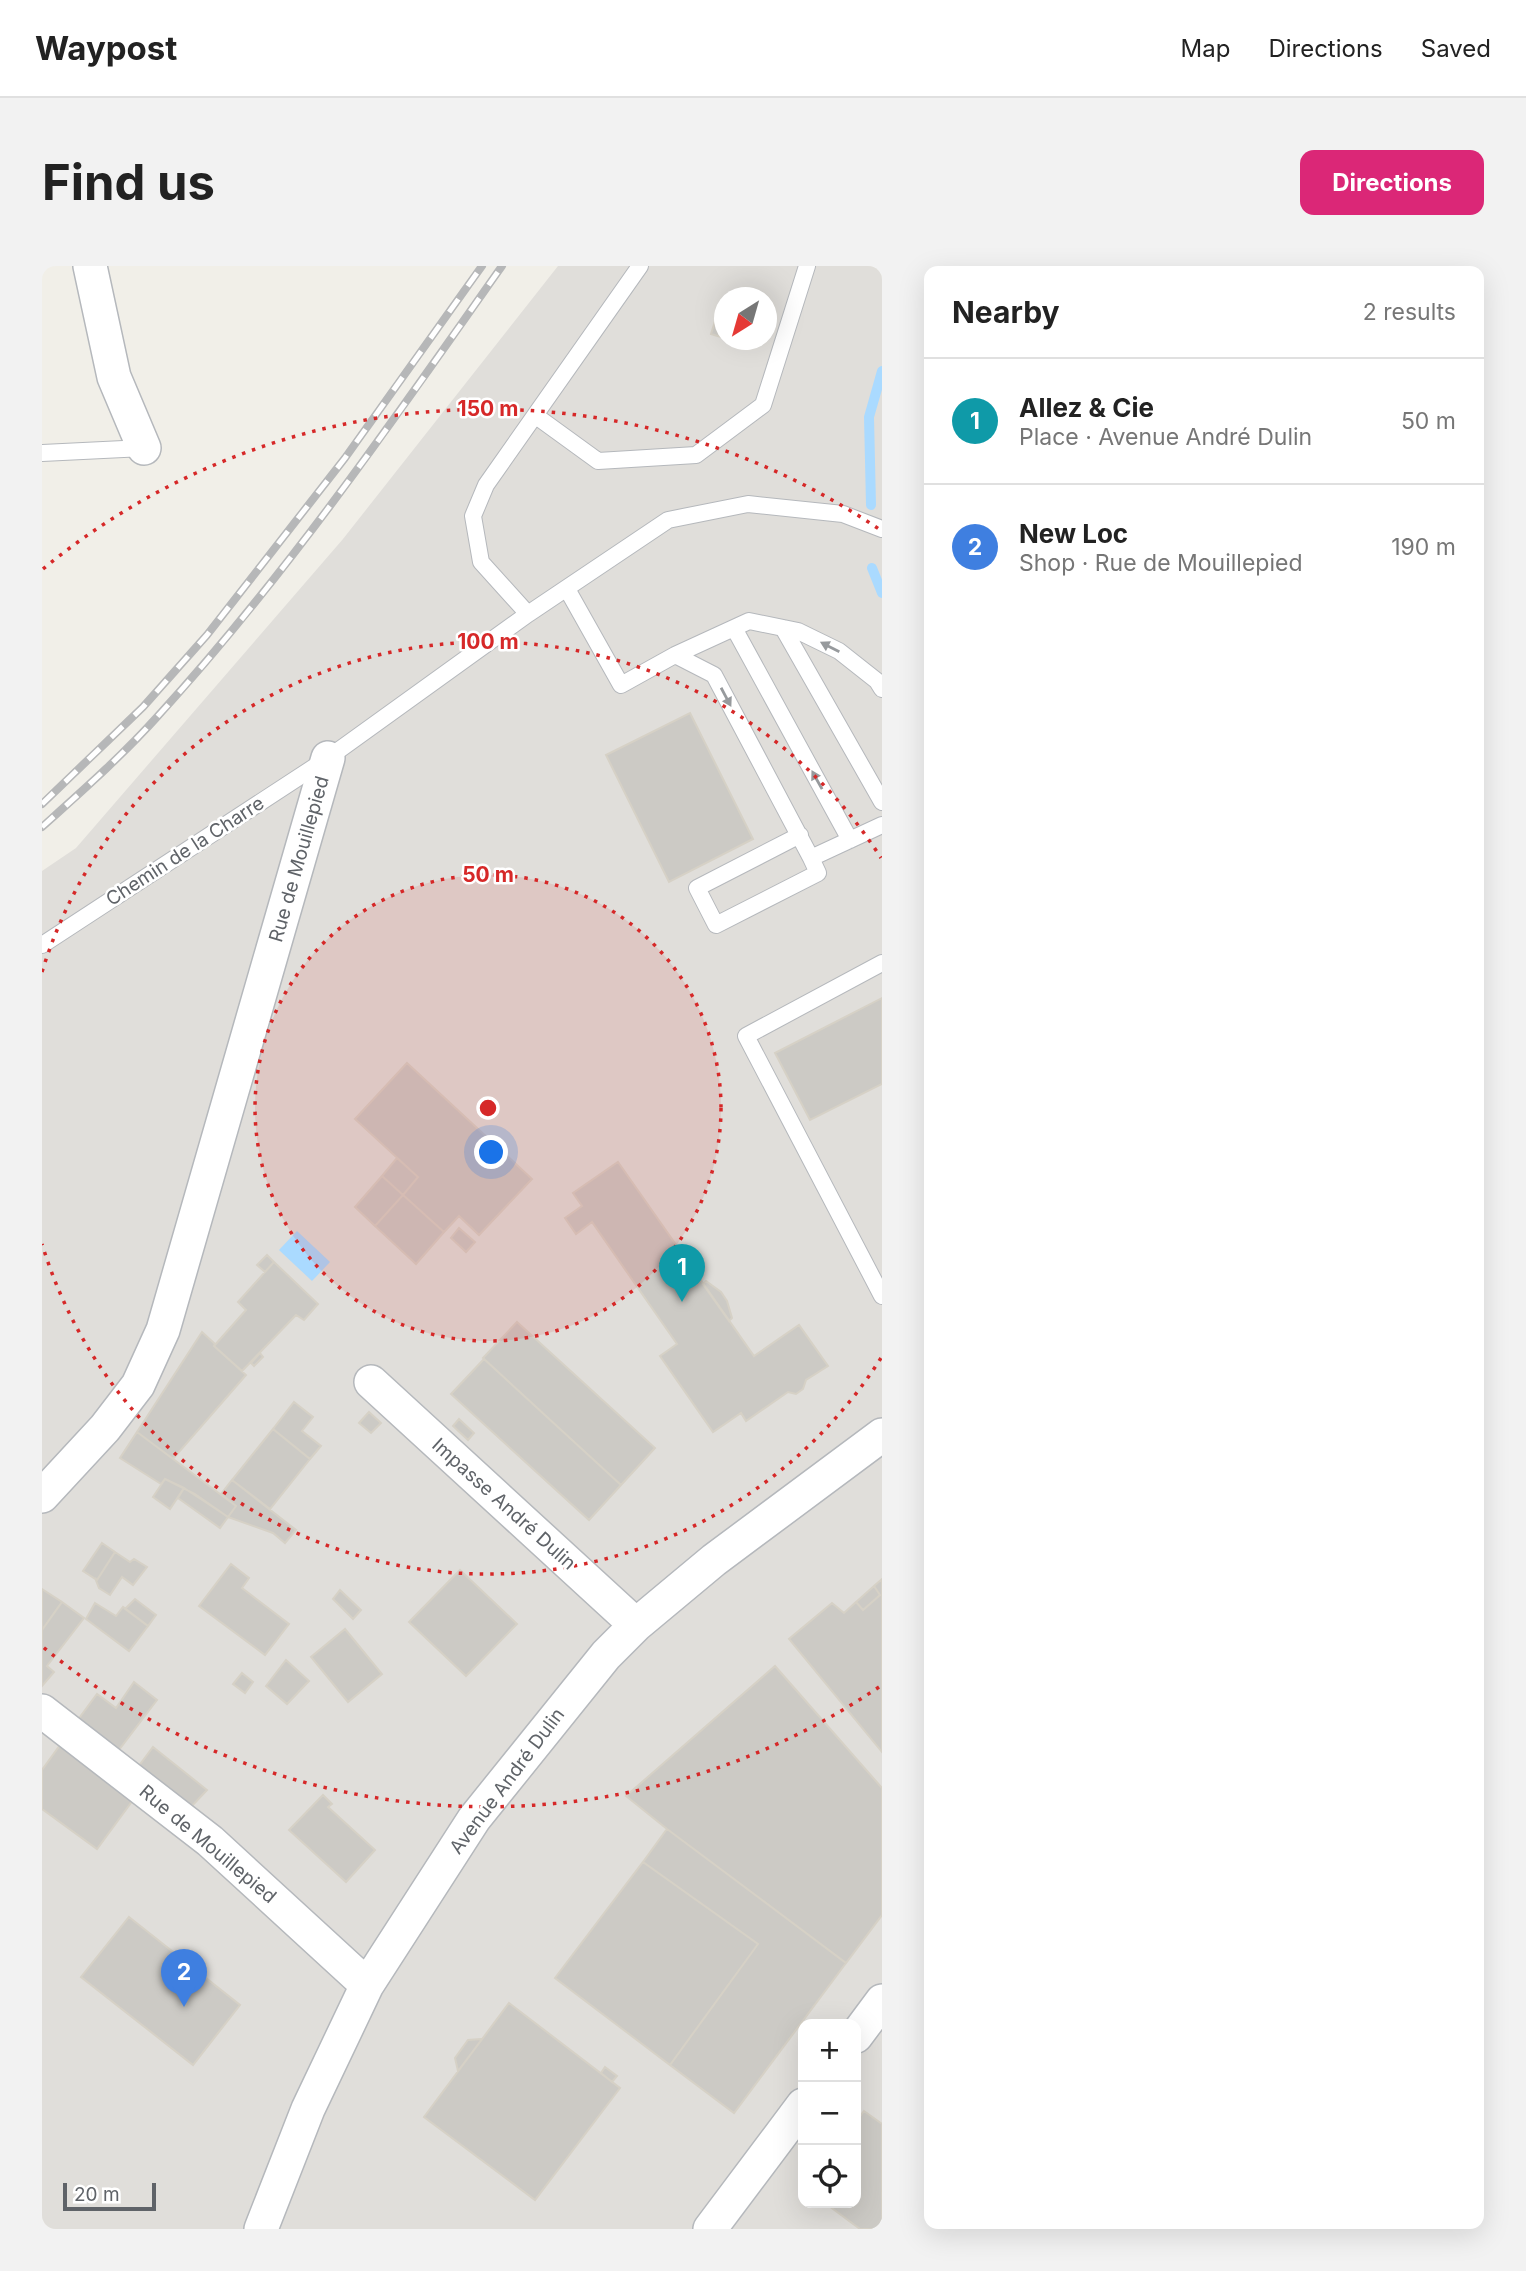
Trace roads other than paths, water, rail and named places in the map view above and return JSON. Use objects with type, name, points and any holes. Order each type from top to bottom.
[{"type":"street","points":[[90,266],[114,377],[144,448]]},
{"type":"street","name":"Rue de Mouillepied","points":[[42,1496],[105,1428],[138,1385],[163,1330],[328,758]]},
{"type":"street","name":"Impasse André Dulin","points":[[371,1382],[636,1625]]},
{"type":"street","name":"Avenue André Dulin","points":[[261,2229],[308,2109],[367,1986],[474,1819],[606,1655],[636,1625],[714,1560],[882,1435]]},
{"type":"street","name":"Rue de Mouillepied","points":[[42,1711],[210,1841],[367,1986]]},
{"type":"street","points":[[861,2029],[882,2001]]},
{"type":"street","points":[[710,2229],[798,2112]]},
{"type":"lane","points":[[528,614],[481,562],[473,516],[486,485],[640,266]]},
{"type":"lane","points":[[536,416],[598,461],[696,455],[763,405],[807,266]]},
{"type":"lane","points":[[42,453],[144,448]]},
{"type":"lane","name":"Rue de Mouillepied","points":[[328,758],[528,614],[668,520],[748,504],[843,514],[882,529]]},
{"type":"lane","points":[[567,589],[621,685],[675,655],[749,621],[798,631],[839,651],[877,681],[882,690]]},
{"type":"lane","points":[[734,628],[850,840]]},
{"type":"lane","points":[[783,628],[882,802]]},
{"type":"lane","points":[[675,655],[714,676],[800,835],[818,873],[716,925],[697,888],[800,835]]},
{"type":"lane","name":"Chemin de la Charre","points":[[42,945],[328,758]]},
{"type":"lane","points":[[811,858],[882,825]]},
{"type":"lane","points":[[882,963],[746,1037],[875,1268],[882,1296]]},
{"type":"water","points":[[297,1231],[330,1262],[312,1281],[279,1250]]},
{"type":"waterway","points":[[871,505],[869,417],[882,371]]},
{"type":"waterway","points":[[872,568],[882,593]]},
{"type":"railway","points":[[42,804],[143,707],[207,635],[345,458],[482,266]]},
{"type":"railway","points":[[42,827],[144,731],[250,609],[337,497],[502,266]]},
{"type":"place","name":"Allez & Cie","points":[[682,1302]]},
{"type":"place","name":"New Loc","points":[[184,2007]]}]
